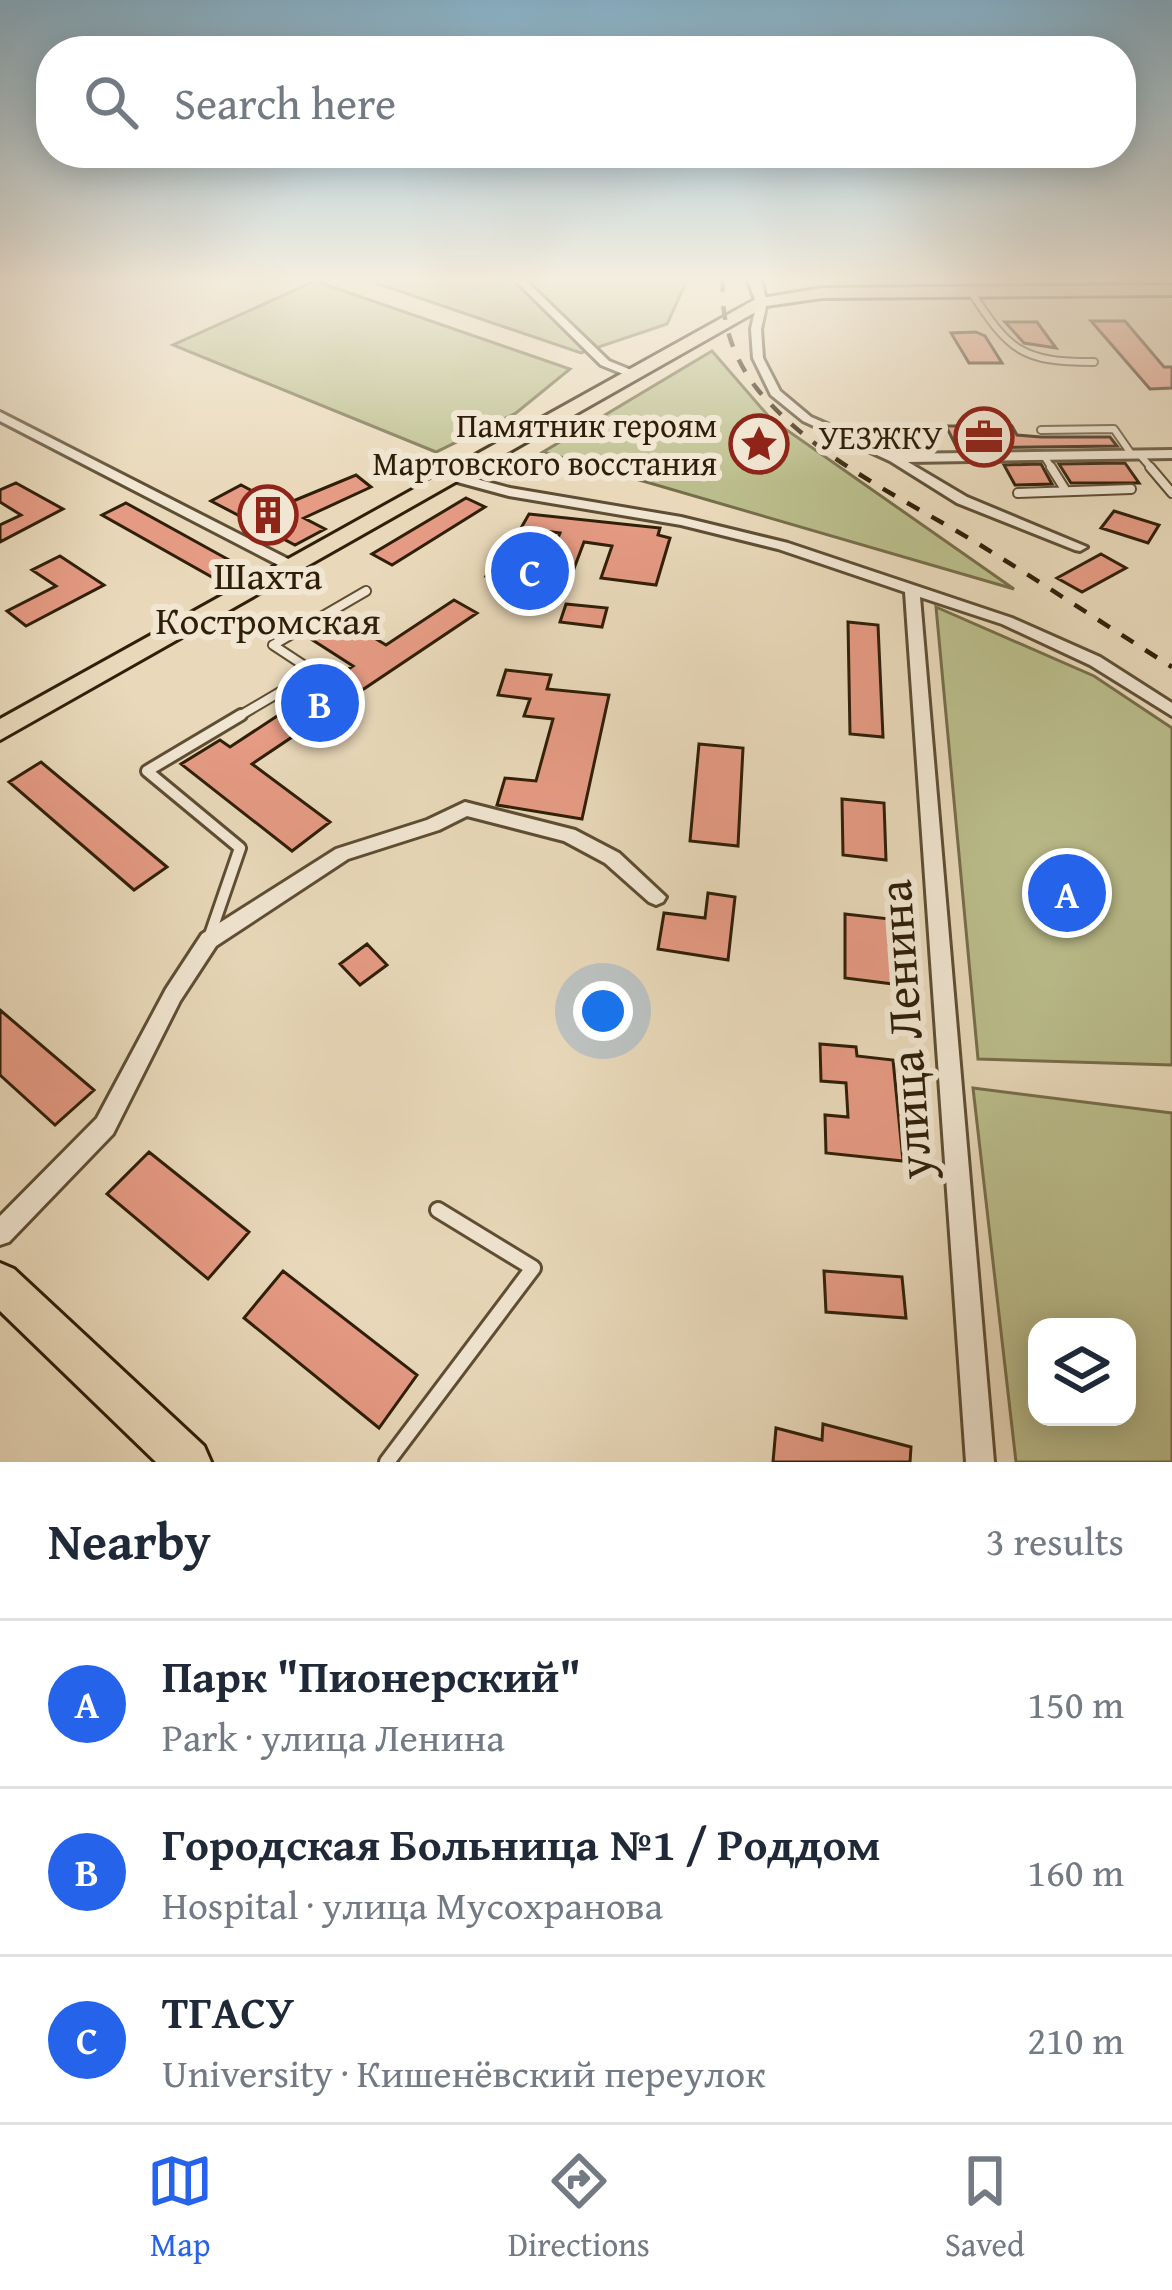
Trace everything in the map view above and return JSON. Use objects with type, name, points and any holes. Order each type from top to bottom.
[{"type":"main road","points":[[0,731],[682,346]]},
{"type":"main road","points":[[0,1283],[188,1462]]},
{"type":"street","points":[[587,346],[605,364],[632,374]]},
{"type":"street","points":[[757,346],[775,392],[807,419],[894,458],[962,500],[1080,547]]},
{"type":"street","points":[[0,416],[293,568]]},
{"type":"street","points":[[894,458],[1172,454]]},
{"type":"street","points":[[454,477],[541,498],[681,520],[783,546],[1007,621],[1095,662],[1172,710]]},
{"type":"street","name":"улица Ленина","points":[[912,592],[980,1462]]},
{"type":"street","points":[[0,1233],[105,1126],[173,995],[209,940],[342,854],[433,825],[465,808],[568,836],[612,858],[656,897]]},
{"type":"lane","points":[[1008,346],[1034,363],[1094,362]]},
{"type":"lane","points":[[1041,430],[1114,429],[1172,494]]},
{"type":"lane","points":[[1044,456],[1066,490]]},
{"type":"lane","points":[[1018,494],[1131,489]]},
{"type":"lane","points":[[209,940],[240,848],[147,771],[314,672],[273,644],[366,591]]},
{"type":"lane","points":[[387,1462],[533,1268],[438,1210]]},
{"type":"green space","points":[[176,346],[504,346],[570,369],[516,413],[436,452]]},
{"type":"green space","points":[[561,346],[601,346],[581,353]]},
{"type":"green space","points":[[712,351],[771,419],[1014,589],[543,452]]},
{"type":"green space","points":[[936,607],[1094,676],[1172,728],[1172,1065],[978,1059]]},
{"type":"green space","points":[[973,1088],[1172,1113],[1172,1462],[1016,1462]]},
{"type":"building","points":[[959,346],[991,346],[1002,363],[969,363]]},
{"type":"building","points":[[1113,346],[1146,346],[1164,367],[1172,367],[1172,388],[1150,389]]},
{"type":"building","name":"УЕЗЖКУ","points":[[946,426],[1012,426],[1017,435],[1041,437],[1110,437],[1117,446],[957,448]]},
{"type":"building","points":[[1125,463],[1139,483],[1071,483],[1059,464]]},
{"type":"building","points":[[1041,464],[1052,484],[1015,485],[1004,465]]},
{"type":"building","name":"Шахта Костромская","points":[[356,475],[371,487],[304,518],[325,529],[295,545],[211,501],[241,485],[281,506]]},
{"type":"building","points":[[16,483],[63,509],[0,542],[0,525],[21,515],[0,502],[0,490]]},
{"type":"building","points":[[466,498],[485,507],[392,565],[372,554]]},
{"type":"building","points":[[126,503],[249,571],[226,585],[102,515]]},
{"type":"building","points":[[1114,511],[1159,525],[1148,543],[1101,528]]},
{"type":"building","points":[[529,514],[660,528],[658,535],[670,538],[656,585],[601,578],[612,546],[584,542],[567,587],[486,576],[496,557],[547,563],[560,533],[521,528]]},
{"type":"building","points":[[1101,554],[1126,568],[1082,592],[1057,578]]},
{"type":"building","points":[[60,556],[104,585],[26,626],[7,611],[56,586],[32,570]]},
{"type":"building","points":[[454,600],[477,613],[252,764],[330,822],[292,851],[181,764],[220,740],[230,747],[353,666],[311,639],[343,619],[386,645]]},
{"type":"building","points":[[566,604],[607,608],[602,627],[560,622]]},
{"type":"building","points":[[848,622],[878,625],[883,737],[850,734]]},
{"type":"building","points":[[506,670],[551,675],[547,689],[609,695],[582,819],[497,805],[505,778],[536,781],[553,719],[524,716],[530,699],[498,695]]},
{"type":"building","points":[[699,744],[743,748],[738,846],[690,841]]},
{"type":"building","points":[[41,762],[167,867],[134,890],[9,782]]},
{"type":"building","points":[[842,799],[884,803],[886,860],[843,855]]},
{"type":"building","points":[[708,893],[735,897],[728,960],[658,949],[664,913],[705,918]]},
{"type":"building","points":[[845,914],[890,919],[893,984],[845,978]]},
{"type":"building","points":[[367,944],[387,965],[360,985],[340,964]]},
{"type":"building","points":[[0,1010],[94,1090],[55,1125],[0,1075]]},
{"type":"building","points":[[820,1044],[856,1047],[857,1056],[893,1060],[903,1161],[826,1153],[825,1115],[848,1117],[846,1083],[821,1081]]},
{"type":"building","points":[[149,1152],[249,1232],[208,1279],[107,1194]]},
{"type":"building","points":[[283,1271],[417,1375],[379,1428],[244,1318]]},
{"type":"building","points":[[824,1271],[902,1277],[906,1318],[826,1312]]},
{"type":"building","points":[[823,1424],[911,1447],[910,1462],[773,1462],[776,1428],[822,1440]]},
{"type":"railway","points":[[734,346],[758,390],[833,456],[1172,667]]},
{"type":"place","name":"УЕЗЖКУ","points":[[984,437]]},
{"type":"place","name":"Памятник героям Мартовского восстания","points":[[759,444]]},
{"type":"place","name":"Шахта Костромская","points":[[268,515]]},
{"type":"place","name":"ТГАСУ","points":[[530,571]]},
{"type":"place","name":"Городская Больница №1 / Роддом","points":[[320,703]]},
{"type":"place","name":"Парк \"Пионерский\"","points":[[1067,893]]}]
